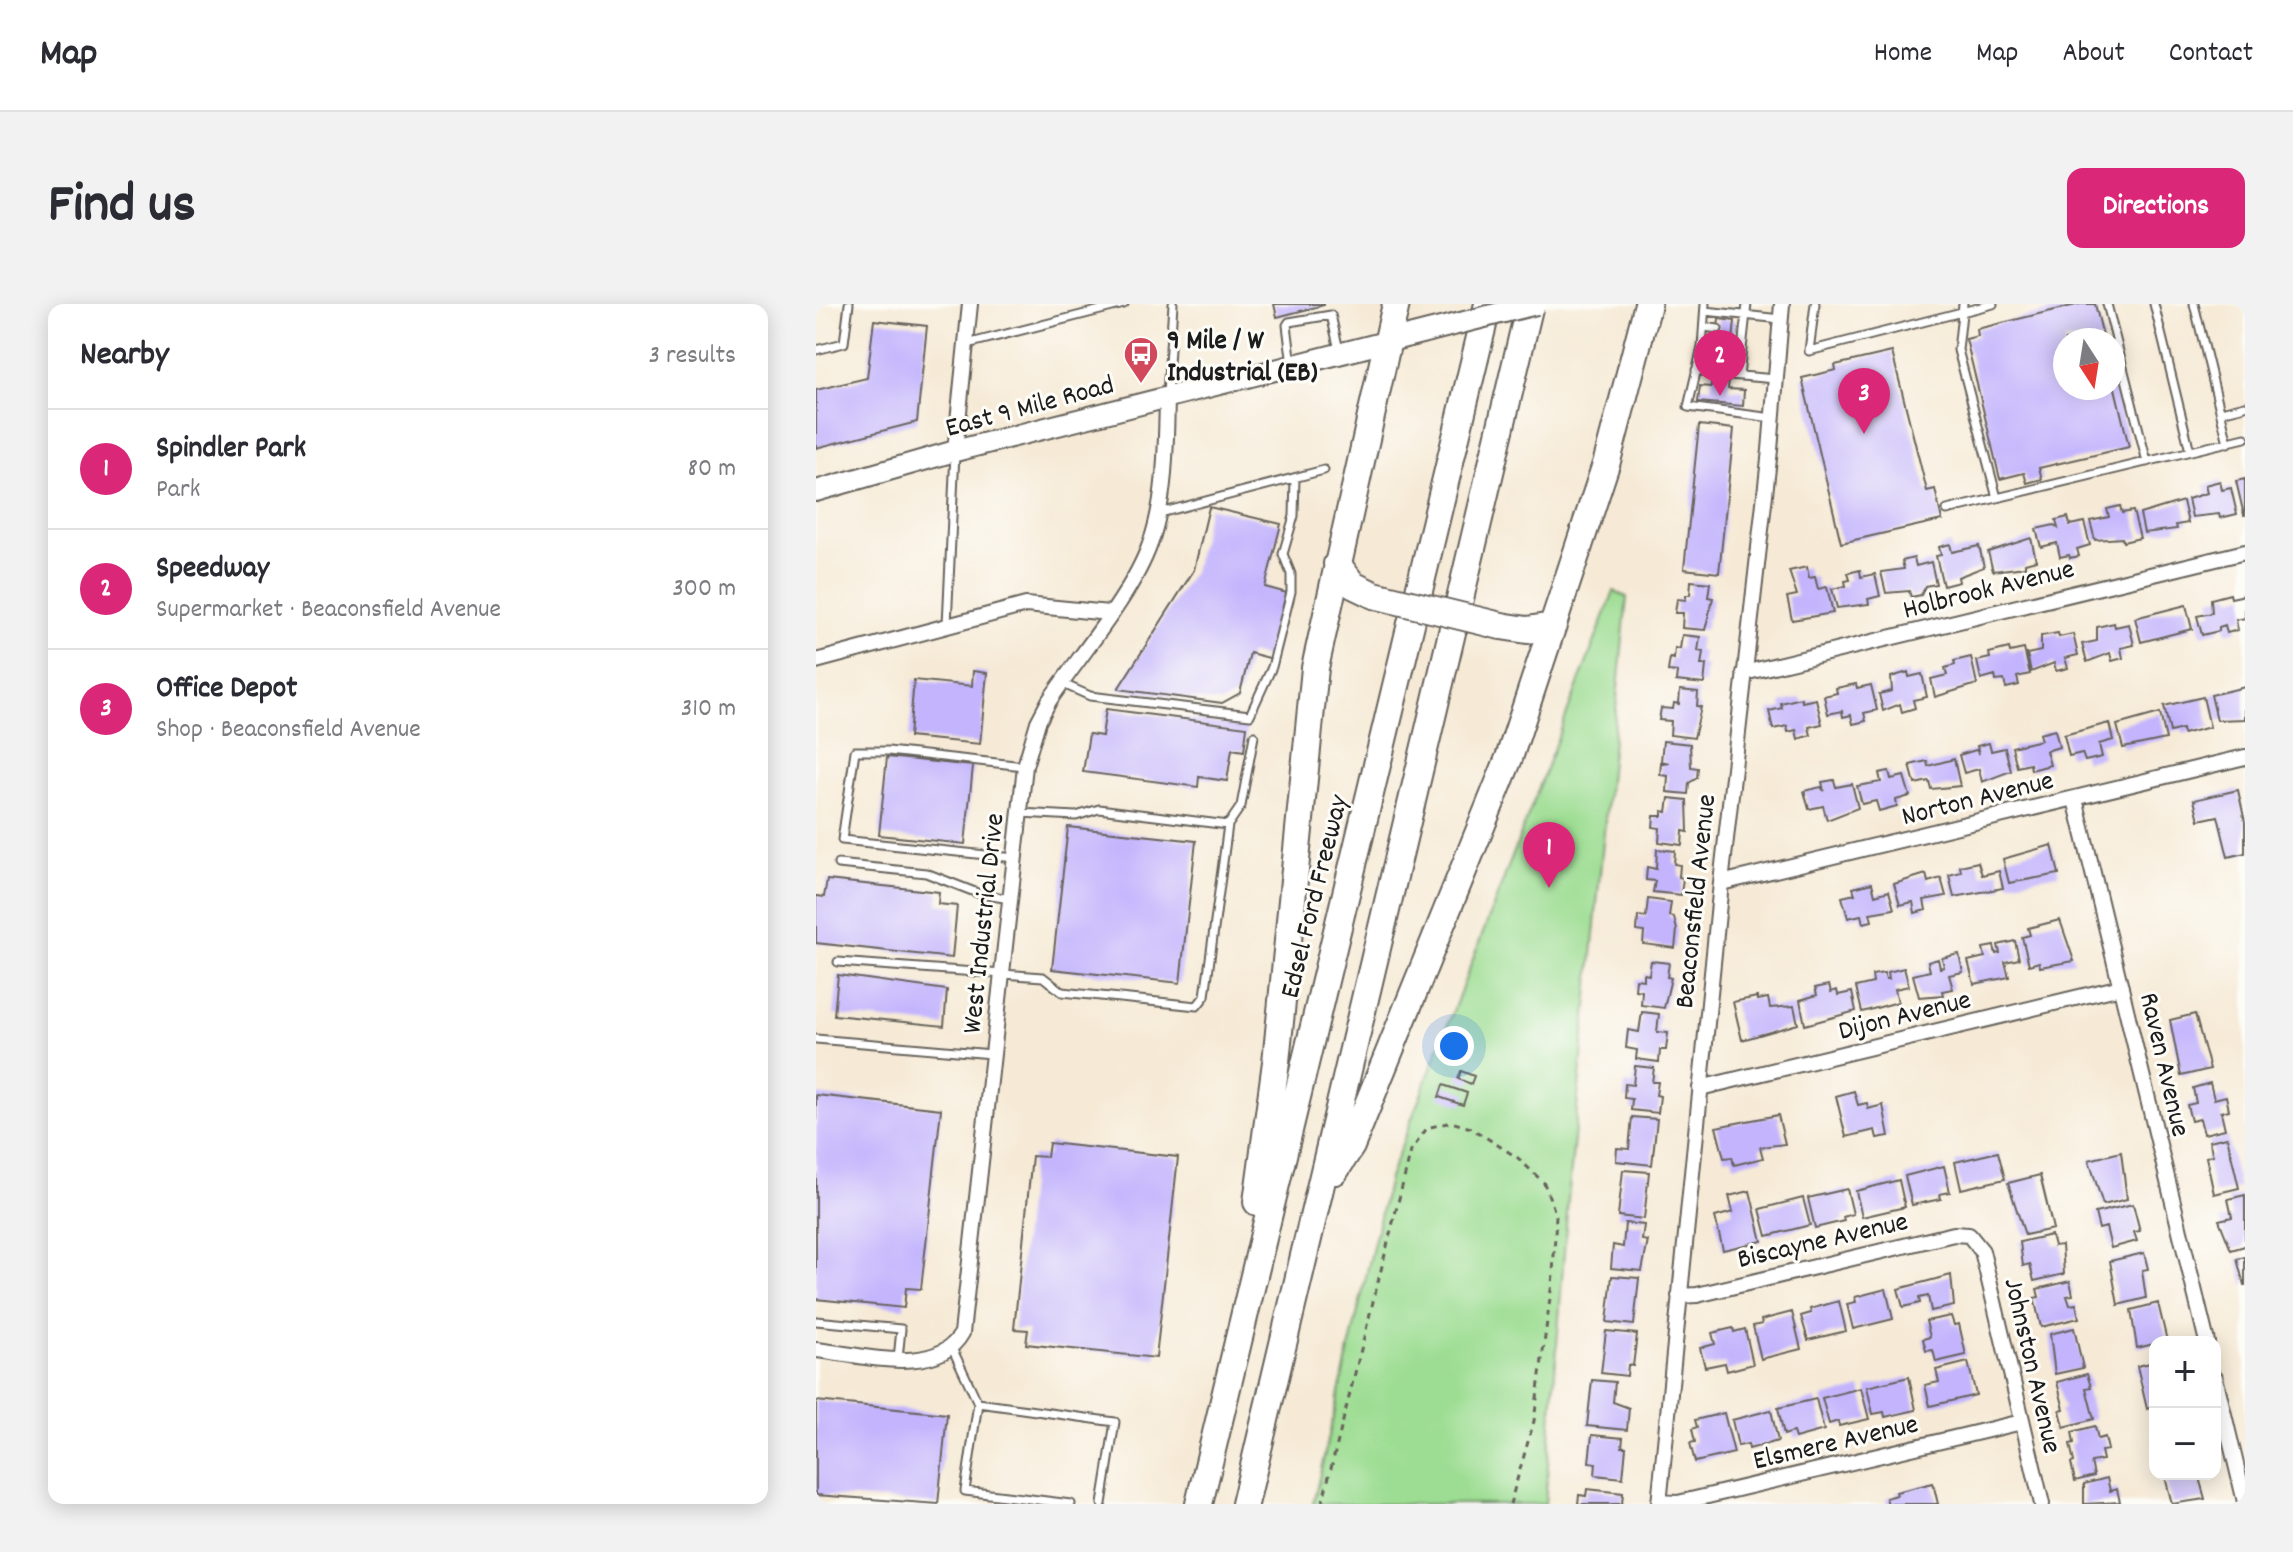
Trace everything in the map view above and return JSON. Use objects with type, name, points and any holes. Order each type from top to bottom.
[{"type":"highway","points":[[1260,1249],[1257,1190],[1276,1062],[1309,709],[1337,564],[1396,304]]},
{"type":"highway","name":"Edsel Ford Freeway","points":[[1199,1504],[1488,304]]},
{"type":"highway","points":[[1245,1504],[1533,304]]},
{"type":"highway","points":[[1321,1195],[1351,1146],[1495,795],[1607,461],[1648,304]]},
{"type":"highway","points":[[1337,564],[1353,585],[1374,595],[1501,626],[1527,630],[1553,626]]},
{"type":"main road","name":"East 9 Mile Road","points":[[816,491],[955,451],[1533,304]]},
{"type":"street","points":[[955,451],[970,304]]},
{"type":"street","name":"Beaconsfield Avenue","points":[[1659,1503],[1782,312]]},
{"type":"street","name":"West Industrial Drive","points":[[952,1348],[964,1322],[1025,766],[1038,722],[1146,556],[1157,513],[1167,397]]},
{"type":"street","name":"Holbrook Avenue","points":[[1744,673],[2245,552]]},
{"type":"street","points":[[816,661],[1026,605],[1109,613]]},
{"type":"street","name":"Norton Avenue","points":[[1721,883],[2245,757]]},
{"type":"street","name":"Raven Avenue","points":[[2075,799],[2206,1336]]},
{"type":"street","name":"Dijon Avenue","points":[[1700,1088],[2121,987]]},
{"type":"street","name":"Biscayne Avenue","points":[[1679,1296],[1697,1295],[1954,1234],[1975,1239]]},
{"type":"street","name":"Johnston Avenue","points":[[1975,1239],[1982,1251],[2042,1504]]},
{"type":"street","points":[[816,1350],[898,1359],[934,1358],[952,1348]]},
{"type":"street","points":[[2221,1402],[2245,1502]]},
{"type":"street","name":"Elsmere Avenue","points":[[1659,1503],[1678,1503],[2022,1422]]},
{"type":"lane","points":[[816,350],[844,343],[849,304]]},
{"type":"lane","points":[[966,344],[1124,304]]},
{"type":"lane","points":[[1167,397],[1173,304]]},
{"type":"lane","points":[[1739,376],[1747,304]]},
{"type":"lane","points":[[1815,304],[1809,351],[1962,308],[1993,304]]},
{"type":"lane","points":[[2107,304],[2147,462]]},
{"type":"lane","points":[[2154,304],[2190,451]]},
{"type":"lane","points":[[2194,304],[2228,443]]},
{"type":"lane","points":[[1773,418],[1688,407],[1702,347],[1705,307],[1746,315],[1782,312]]},
{"type":"lane","points":[[1962,308],[1958,350],[1997,498]]},
{"type":"lane","points":[[1292,365],[1289,322],[1331,315],[1340,352]]},
{"type":"lane","points":[[1704,327],[1718,329]]},
{"type":"lane","points":[[1734,330],[1744,331]]},
{"type":"lane","points":[[1702,347],[1715,349]]},
{"type":"lane","points":[[1732,351],[1742,352]]},
{"type":"lane","points":[[1696,370],[1713,373]]},
{"type":"lane","points":[[1729,375],[1776,379]]},
{"type":"lane","points":[[2221,412],[2245,406]]},
{"type":"lane","points":[[1947,510],[2245,438]]},
{"type":"lane","points":[[947,627],[955,451]]},
{"type":"lane","points":[[1157,513],[1324,470]]},
{"type":"lane","points":[[1061,683],[1090,696],[1250,715],[1272,667],[1291,592],[1291,574],[1283,554],[1294,516],[1295,478]]},
{"type":"lane","points":[[838,962],[1043,977],[1062,992],[1197,1006],[1205,996],[1228,825],[1241,806],[1254,736]]},
{"type":"lane","points":[[1015,858],[842,840],[855,751],[888,751],[1025,766]]},
{"type":"lane","points":[[1020,813],[1076,816],[1099,809],[1228,825]]},
{"type":"lane","points":[[838,864],[926,873],[980,894],[1010,899]]},
{"type":"lane","points":[[816,1039],[992,1054]]},
{"type":"lane","points":[[816,1321],[901,1329],[898,1359]]},
{"type":"lane","points":[[952,1348],[978,1403],[965,1491],[1071,1504]]},
{"type":"lane","points":[[978,1403],[1115,1422],[1102,1504]]},
{"type":"path","points":[[1322,1504],[1411,1151],[1427,1128],[1451,1122],[1471,1128],[1538,1174],[1549,1192],[1556,1215],[1553,1275],[1534,1421],[1510,1504]]},
{"type":"green space","points":[[1614,591],[1627,597],[1568,1200],[1545,1504],[1313,1504],[1389,1178]]},
{"type":"building","points":[[1274,304],[1324,304],[1324,305],[1277,317]]},
{"type":"building","points":[[2080,304],[2095,304],[2101,328],[2053,328],[2053,400],[2118,400],[2129,447],[2039,468],[2042,479],[2027,483],[2024,473],[2000,479],[1966,339],[1978,336],[1977,329]]},
{"type":"building","points":[[1719,319],[1735,321],[1728,389],[1744,390],[1743,406],[1698,402],[1700,386],[1711,387]]},
{"type":"building","points":[[874,320],[927,326],[917,422],[816,448],[816,390],[867,378]]},
{"type":"building","points":[[1892,352],[1927,491],[1935,489],[1942,520],[1841,543],[1802,378],[1836,370],[1835,365]]},
{"type":"building","points":[[1699,425],[1734,429],[1719,573],[1684,569]]},
{"type":"building","points":[[2245,479],[2245,515],[2244,515],[2236,481]]},
{"type":"building","points":[[2220,481],[2222,490],[2231,488],[2237,514],[2220,518],[2219,514],[2192,517],[2188,499],[2207,493],[2205,485]]},
{"type":"building","points":[[2183,501],[2188,523],[2176,525],[2177,529],[2144,533],[2140,514]]},
{"type":"building","points":[[2120,506],[2122,513],[2133,511],[2140,538],[2123,542],[2122,538],[2095,540],[2090,521],[2109,517],[2107,509]]},
{"type":"building","points":[[1209,507],[1281,524],[1265,587],[1287,593],[1273,659],[1250,653],[1240,693],[1222,703],[1118,689],[1194,570]]},
{"type":"building","points":[[2068,517],[2070,525],[2084,522],[2090,545],[2077,549],[2079,556],[2070,558],[2069,555],[2060,557],[2057,543],[2041,547],[2036,529],[2054,525],[2058,528],[2056,520]]},
{"type":"building","points":[[2031,538],[2036,560],[2025,563],[2025,567],[1993,571],[1988,552]]},
{"type":"building","points":[[1950,544],[1952,552],[1979,546],[1984,567],[1958,577],[1959,582],[1943,586],[1936,556],[1941,555],[1939,547]]},
{"type":"building","points":[[1914,558],[1916,566],[1931,562],[1936,584],[1925,586],[1921,595],[1911,597],[1909,591],[1886,593],[1881,572],[1904,569],[1902,561]]},
{"type":"building","points":[[1807,567],[1809,578],[1815,577],[1818,589],[1827,587],[1833,613],[1792,620],[1787,597],[1797,595],[1789,571]]},
{"type":"building","points":[[1860,570],[1861,577],[1875,574],[1880,596],[1868,599],[1869,604],[1837,608],[1832,589],[1846,586],[1845,581],[1850,580],[1848,573]]},
{"type":"building","points":[[1691,581],[1710,583],[1708,597],[1713,598],[1705,630],[1682,628],[1683,613],[1675,613],[1677,599],[1686,600],[1686,595],[1690,595]]},
{"type":"building","points":[[2230,594],[2231,598],[2245,595],[2245,618],[2236,620],[2238,630],[2227,633],[2225,625],[2219,627],[2219,631],[2202,635],[2197,616],[2212,613],[2211,599]]},
{"type":"building","points":[[2186,605],[2192,629],[2141,642],[2135,618]]},
{"type":"building","points":[[2114,623],[2115,627],[2129,624],[2134,645],[2121,648],[2123,658],[2112,661],[2110,653],[2087,662],[2082,644],[2097,641],[2097,627]]},
{"type":"building","points":[[2058,633],[2059,637],[2073,634],[2078,655],[2065,658],[2068,668],[2056,671],[2054,663],[2031,672],[2027,654],[2041,651],[2041,636]]},
{"type":"building","points":[[1682,635],[1700,637],[1698,651],[1703,652],[1701,665],[1706,665],[1704,684],[1676,681],[1677,672],[1668,671],[1675,648],[1680,649]]},
{"type":"building","points":[[2009,648],[2010,652],[2024,649],[2030,674],[2017,677],[2019,685],[2006,688],[2004,680],[1996,681],[1995,675],[1981,679],[1977,661],[1990,658],[1989,653]]},
{"type":"building","points":[[1971,657],[1977,684],[1935,697],[1931,679],[1947,675],[1945,668],[1955,665],[1954,661]]},
{"type":"building","points":[[973,671],[987,673],[980,744],[909,737],[914,680],[972,686]]},
{"type":"building","points":[[1908,672],[1909,677],[1922,674],[1927,697],[1913,700],[1915,708],[1902,712],[1900,704],[1883,711],[1879,694],[1892,691],[1891,677]]},
{"type":"building","points":[[1856,684],[1857,688],[1871,685],[1877,710],[1864,713],[1866,721],[1853,724],[1851,715],[1843,717],[1842,711],[1828,714],[1824,696],[1837,693],[1836,688]]},
{"type":"building","points":[[2245,687],[2245,719],[2217,720],[2211,695]]},
{"type":"building","points":[[1680,690],[1698,692],[1697,706],[1701,707],[1694,738],[1670,735],[1671,721],[1659,720],[1661,708],[1673,709],[1674,703],[1679,704]]},
{"type":"building","points":[[2203,697],[2210,727],[2183,734],[2182,729],[2170,732],[2164,706]]},
{"type":"building","points":[[1801,698],[1802,702],[1816,699],[1822,724],[1809,727],[1811,735],[1798,739],[1796,730],[1788,732],[1787,726],[1773,729],[1769,711],[1782,708],[1781,703]]},
{"type":"building","points":[[1106,709],[1247,727],[1244,751],[1232,749],[1227,781],[1199,777],[1198,787],[1083,772],[1089,734],[1102,736]]},
{"type":"building","points":[[2160,713],[2166,739],[2123,748],[2117,725]]},
{"type":"building","points":[[2109,723],[2113,740],[2099,744],[2102,757],[2085,761],[2082,753],[2069,756],[2064,735]]},
{"type":"building","points":[[2055,730],[2059,747],[2046,751],[2050,765],[2031,770],[2030,764],[2017,767],[2012,747],[2041,740],[2039,734]]},
{"type":"building","points":[[1663,741],[1690,744],[1691,767],[1698,768],[1697,778],[1689,783],[1688,794],[1667,792],[1668,776],[1660,775],[1661,763],[1669,763],[1661,761]]},
{"type":"building","points":[[1989,743],[1991,751],[2005,748],[2011,771],[1982,782],[1979,769],[1964,773],[1959,755],[1976,750],[1979,754],[1977,746]]},
{"type":"building","points":[[887,757],[973,766],[965,844],[879,835]]},
{"type":"building","points":[[1954,759],[1960,786],[1931,789],[1929,781],[1915,784],[1910,765],[1927,761],[1928,766]]},
{"type":"building","points":[[1889,771],[1891,779],[1904,776],[1910,796],[1896,800],[1897,806],[1879,811],[1876,801],[1862,804],[1857,786],[1881,782],[1879,773]]},
{"type":"building","points":[[1834,780],[1836,787],[1852,784],[1858,808],[1827,820],[1823,806],[1809,809],[1804,791],[1821,787],[1824,791],[1822,782]]},
{"type":"building","points":[[2238,790],[2245,822],[2245,853],[2228,857],[2218,816],[2199,820],[2194,800]]},
{"type":"building","points":[[1669,798],[1687,800],[1688,832],[1683,831],[1682,845],[1659,842],[1660,828],[1653,827],[1654,816],[1662,816],[1662,811],[1667,812]]},
{"type":"building","points":[[1068,827],[1196,841],[1180,983],[1052,969]]},
{"type":"building","points":[[2052,845],[2059,874],[2009,883],[2003,859]]},
{"type":"building","points":[[1657,849],[1675,851],[1674,864],[1680,865],[1679,877],[1683,878],[1681,895],[1653,892],[1655,881],[1646,880],[1647,867],[1656,869]]},
{"type":"building","points":[[1978,862],[1982,875],[1999,871],[2003,888],[1954,897],[1949,875],[1961,872],[1960,866]]},
{"type":"building","points":[[1926,874],[1928,882],[1941,878],[1946,896],[1924,900],[1926,910],[1915,913],[1913,902],[1900,905],[1894,884]]},
{"type":"building","points":[[827,880],[939,892],[938,904],[957,906],[952,958],[816,943],[816,896],[824,897]]},
{"type":"building","points":[[1872,883],[1875,895],[1889,891],[1894,909],[1870,913],[1872,921],[1863,923],[1861,915],[1848,918],[1842,897],[1855,894],[1853,888]]},
{"type":"building","points":[[1648,899],[1671,902],[1669,916],[1674,917],[1677,930],[1675,948],[1643,944],[1644,932],[1637,931],[1638,916],[1646,917]]},
{"type":"building","points":[[2060,920],[2074,961],[2040,967],[2039,962],[2029,965],[2022,937],[2030,935],[2028,928]]},
{"type":"building","points":[[2015,941],[2019,959],[2005,962],[2009,977],[1974,984],[1968,961],[1985,957],[1983,948],[1994,946],[1996,954],[2000,953],[1998,945]]},
{"type":"building","points":[[1959,954],[1963,972],[1949,975],[1953,989],[1942,991],[1943,995],[1919,997],[1913,975],[1930,971],[1928,962],[1938,959],[1940,968],[1944,967],[1942,958]]},
{"type":"building","points":[[1651,961],[1669,963],[1667,977],[1671,978],[1664,1008],[1641,1005],[1642,991],[1635,990],[1636,979],[1644,980],[1644,974],[1649,975]]},
{"type":"building","points":[[1904,968],[1909,986],[1895,989],[1898,1002],[1862,1012],[1856,987],[1873,983],[1872,975],[1884,973],[1889,979],[1888,972]]},
{"type":"building","points":[[838,975],[947,990],[944,1026],[834,1015]]},
{"type":"building","points":[[1829,985],[1831,992],[1837,990],[1838,995],[1852,992],[1856,1011],[1805,1025],[1800,1000],[1817,995],[1815,988]]},
{"type":"building","points":[[1757,997],[1757,1000],[1768,998],[1770,1008],[1794,1006],[1798,1024],[1742,1040],[1733,1002]]},
{"type":"building","points":[[1642,1012],[1659,1014],[1657,1032],[1668,1033],[1666,1050],[1660,1050],[1659,1062],[1636,1059],[1637,1050],[1626,1048],[1628,1030],[1639,1032]]},
{"type":"building","points":[[2195,1014],[2210,1069],[2181,1076],[2170,1020]]},
{"type":"building","points":[[1635,1066],[1654,1068],[1652,1082],[1658,1082],[1656,1095],[1660,1096],[1658,1113],[1631,1110],[1632,1099],[1624,1098],[1625,1084],[1633,1085]]},
{"type":"building","points":[[1461,1071],[1474,1076],[1471,1084],[1458,1079]]},
{"type":"building","points":[[2210,1083],[2214,1099],[2226,1096],[2229,1110],[2221,1112],[2225,1129],[2204,1134],[2200,1119],[2191,1121],[2187,1105],[2196,1103],[2193,1088]]},
{"type":"building","points":[[1443,1085],[1467,1093],[1463,1105],[1439,1097]]},
{"type":"building","points":[[1854,1091],[1858,1105],[1867,1103],[1868,1109],[1883,1105],[1889,1136],[1877,1138],[1875,1130],[1846,1137],[1836,1096]]},
{"type":"building","points":[[816,1095],[941,1109],[921,1289],[906,1288],[904,1308],[816,1299]]},
{"type":"building","points":[[1778,1115],[1785,1144],[1760,1147],[1763,1158],[1734,1165],[1732,1157],[1724,1158],[1716,1127]]},
{"type":"building","points":[[1632,1117],[1657,1119],[1652,1165],[1616,1161],[1617,1148],[1629,1149]]},
{"type":"building","points":[[2227,1137],[2239,1188],[2214,1194],[2206,1157],[2213,1155],[2209,1141]]},
{"type":"building","points":[[1049,1143],[1178,1157],[1156,1358],[1026,1344],[1028,1330],[1014,1329],[1032,1156],[1047,1157]]},
{"type":"building","points":[[1998,1152],[2005,1179],[1961,1189],[1955,1162]]},
{"type":"building","points":[[2121,1152],[2127,1199],[2103,1205],[2089,1160]]},
{"type":"building","points":[[1944,1166],[1950,1192],[1940,1194],[1941,1199],[1912,1205],[1905,1176]]},
{"type":"building","points":[[1623,1170],[1649,1172],[1644,1219],[1618,1216]]},
{"type":"building","points":[[2040,1175],[2053,1229],[2025,1235],[2008,1183]]},
{"type":"building","points":[[1899,1180],[1905,1207],[1862,1217],[1856,1191]]},
{"type":"building","points":[[1847,1189],[1853,1214],[1843,1217],[1844,1221],[1815,1228],[1808,1198]]},
{"type":"building","points":[[1750,1191],[1762,1241],[1723,1250],[1715,1217],[1733,1212],[1729,1196]]},
{"type":"building","points":[[2245,1195],[2245,1246],[2231,1250],[2219,1220],[2232,1217],[2228,1199]]},
{"type":"building","points":[[1803,1198],[1810,1225],[1767,1236],[1760,1209]]},
{"type":"building","points":[[2133,1204],[2140,1231],[2134,1232],[2137,1241],[2111,1248],[2106,1227],[2099,1229],[2095,1213]]},
{"type":"building","points":[[1625,1223],[1644,1225],[1642,1240],[1648,1241],[1642,1271],[1611,1268],[1613,1245],[1623,1247]]},
{"type":"building","points":[[2051,1235],[2054,1246],[2062,1245],[2064,1274],[2034,1281],[2030,1264],[2023,1266],[2020,1242]]},
{"type":"building","points":[[2144,1253],[2148,1269],[2142,1270],[2146,1298],[2118,1305],[2110,1261]]},
{"type":"building","points":[[2245,1257],[2245,1285],[2244,1285],[2237,1259]]},
{"type":"building","points":[[1951,1275],[1954,1306],[1931,1311],[1928,1296],[1919,1298],[1920,1303],[1903,1307],[1898,1289]]},
{"type":"building","points":[[1612,1276],[1639,1278],[1634,1325],[1607,1322]]},
{"type":"building","points":[[2070,1281],[2073,1295],[2067,1296],[2070,1305],[2076,1304],[2079,1318],[2041,1327],[2034,1298],[2039,1297],[2037,1289]]},
{"type":"building","points":[[1886,1289],[1893,1319],[1853,1329],[1847,1304],[1856,1302],[1855,1297]]},
{"type":"building","points":[[1839,1301],[1846,1331],[1808,1340],[1801,1316],[1811,1313],[1810,1309]]},
{"type":"building","points":[[2158,1303],[2166,1336],[2149,1336],[2149,1345],[2137,1348],[2131,1310]]},
{"type":"building","points":[[1792,1312],[1801,1349],[1761,1359],[1753,1326],[1762,1324],[1761,1320]]},
{"type":"building","points":[[1951,1316],[1954,1325],[1959,1324],[1966,1355],[1936,1362],[1933,1350],[1926,1351],[1923,1339],[1930,1337],[1926,1321]]},
{"type":"building","points":[[1733,1328],[1734,1332],[1745,1329],[1753,1364],[1727,1371],[1725,1363],[1705,1367],[1700,1348],[1715,1344],[1712,1333]]},
{"type":"building","points":[[2074,1328],[2083,1368],[2055,1374],[2050,1334]]},
{"type":"building","points":[[1606,1331],[1637,1334],[1633,1366],[1628,1365],[1627,1376],[1601,1373]]},
{"type":"building","points":[[1968,1362],[1976,1395],[1930,1406],[1925,1385],[1939,1382],[1936,1370]]},
{"type":"building","points":[[2149,1363],[2149,1408],[2147,1409],[2137,1366]]},
{"type":"building","points":[[2087,1374],[2091,1387],[2086,1388],[2094,1419],[2064,1427],[2060,1410],[2064,1409],[2057,1382]]},
{"type":"building","points":[[1909,1377],[1916,1410],[1885,1417],[1884,1412],[1873,1414],[1867,1387]]},
{"type":"building","points":[[1592,1380],[1615,1382],[1613,1402],[1629,1408],[1627,1430],[1587,1426]]},
{"type":"building","points":[[1861,1388],[1869,1419],[1839,1426],[1838,1421],[1829,1424],[1822,1398]]},
{"type":"building","points":[[1816,1399],[1824,1430],[1795,1438],[1793,1432],[1784,1435],[1778,1408]]},
{"type":"building","points":[[816,1401],[947,1414],[938,1504],[816,1495]]},
{"type":"building","points":[[1771,1410],[1778,1441],[1749,1449],[1748,1444],[1738,1446],[1732,1420]]},
{"type":"building","points":[[1724,1413],[1734,1453],[1695,1462],[1690,1443],[1695,1442],[1692,1429],[1697,1427],[1695,1420]]},
{"type":"building","points":[[2095,1426],[2098,1439],[2105,1437],[2108,1450],[2101,1451],[2103,1460],[2091,1462],[2094,1476],[2075,1481],[2071,1463],[2074,1462],[2070,1444],[2074,1443],[2072,1432]]},
{"type":"building","points":[[1592,1435],[1623,1438],[1622,1447],[1626,1447],[1623,1478],[1595,1475],[1596,1463],[1589,1462]]},
{"type":"building","points":[[2107,1478],[2110,1491],[2117,1489],[2120,1502],[2084,1504],[2084,1484]]},
{"type":"building","points":[[2166,1480],[2200,1480],[2205,1499],[2172,1504]]},
{"type":"building","points":[[1933,1483],[1938,1504],[1888,1504],[1886,1498],[1897,1495],[1896,1492]]},
{"type":"building","points":[[1587,1489],[1623,1493],[1622,1504],[1578,1504],[1579,1495],[1586,1496]]},
{"type":"place","name":"9 Mile / W Industrial (EB)","points":[[1141,385]]},
{"type":"place","name":"Speedway","points":[[1720,396]]},
{"type":"place","name":"Office Depot","points":[[1864,434]]},
{"type":"place","name":"Spindler Park","points":[[1549,888]]}]
